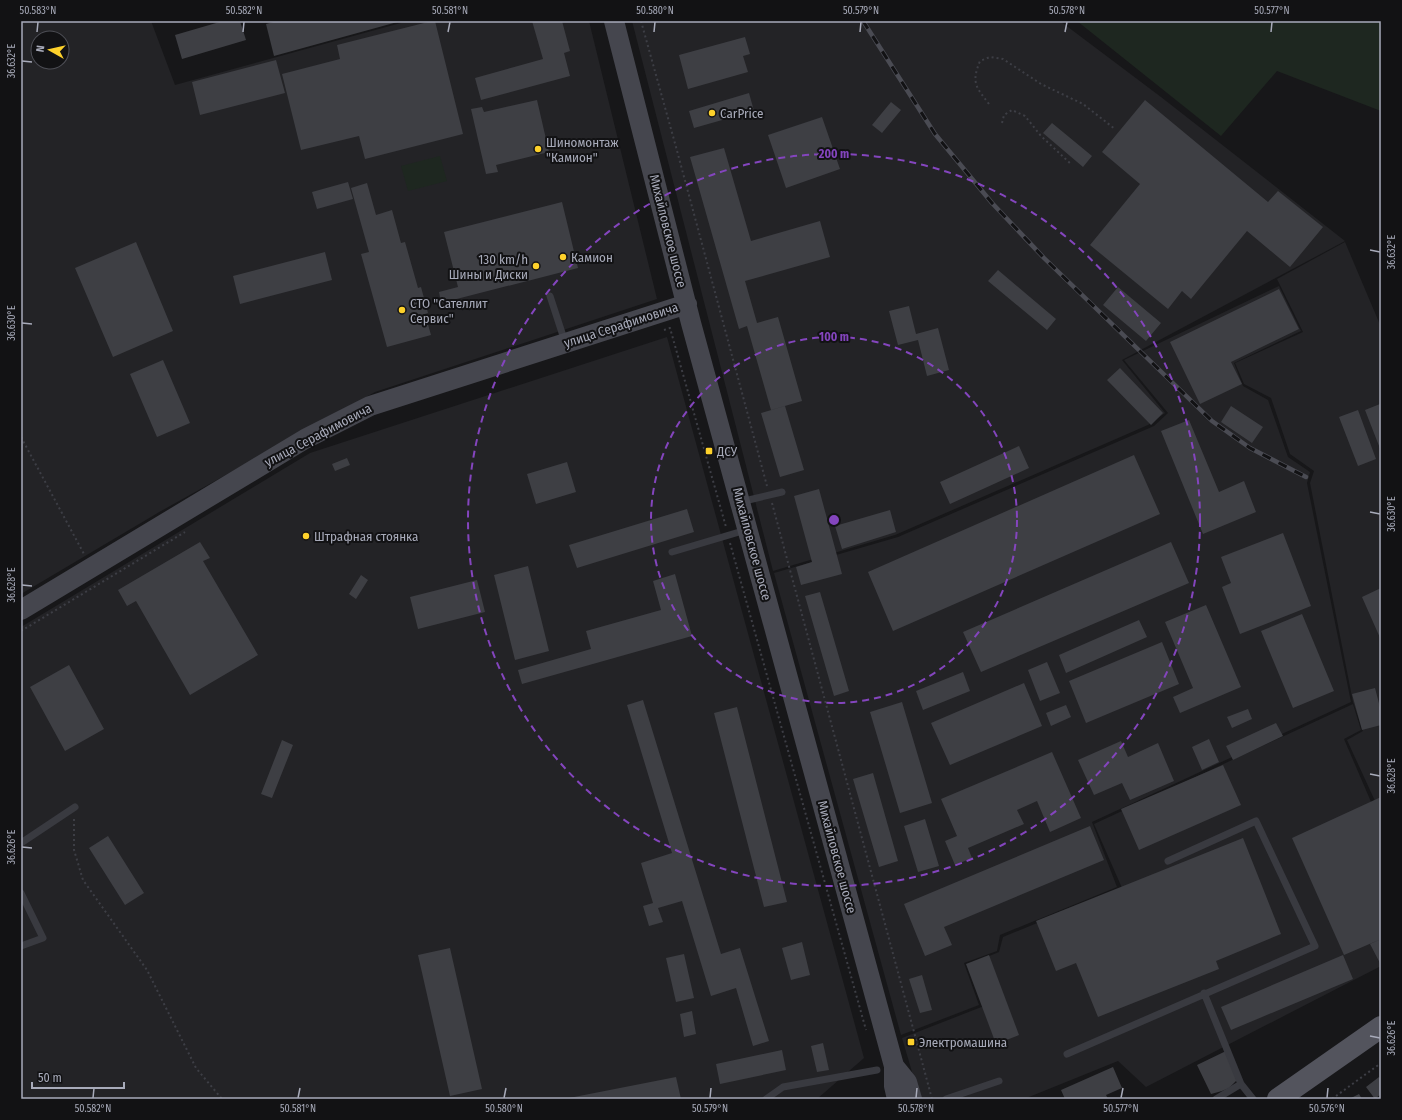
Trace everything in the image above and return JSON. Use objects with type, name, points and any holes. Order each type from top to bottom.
[{"type":"main road","name":"Михайловское шоссе","points":[[614,21],[687,304],[748,530],[886,1068],[894,1086],[897,1099]]},
{"type":"main road","name":"улица Серафимовича","points":[[21,610],[305,439],[370,406],[687,304]]},
{"type":"main road","points":[[1278,1099],[1381,1027]]},
{"type":"main road","name":"Михайловское шоссе","points":[[886,1068],[907,1082],[912,1099]]},
{"type":"lane","points":[[550,296],[565,343]]},
{"type":"lane","points":[[740,502],[782,492]]},
{"type":"lane","points":[[672,552],[748,530]]},
{"type":"lane","points":[[21,843],[75,807]]},
{"type":"lane","points":[[1067,1054],[1204,993],[1315,946],[1256,821],[1168,861]]},
{"type":"lane","points":[[21,893],[43,938],[21,946]]},
{"type":"lane","points":[[1204,993],[1241,1084],[1253,1099]]},
{"type":"lane","points":[[766,1099],[783,1087],[886,1068]]},
{"type":"lane","points":[[946,1099],[999,1081]]},
{"type":"lane","points":[[1216,1099],[1241,1084]]},
{"type":"path","points":[[641,21],[932,1099]]},
{"type":"path","points":[[988,104],[976,88],[974,74],[980,61],[990,57],[1003,59],[1041,84],[1083,104],[1115,129]]},
{"type":"path","points":[[1002,123],[1004,115],[1012,110],[1025,116],[1041,136],[1072,165]]},
{"type":"path","points":[[662,330],[670,328],[867,1032]]},
{"type":"path","points":[[21,438],[91,568]]},
{"type":"path","points":[[21,631],[190,528]]},
{"type":"path","points":[[75,807],[74,850],[83,880],[147,970],[196,1068],[222,1099]]},
{"type":"path","points":[[1332,1099],[1381,1063]]},
{"type":"shaded area","points":[[21,21],[151,21],[175,85],[408,21],[589,21],[657,299],[375,392],[161,511],[21,594]]},
{"type":"shaded area","points":[[632,21],[1060,21],[1161,97],[1345,241],[1122,360],[1165,413],[1148,425],[895,535],[773,571]]},
{"type":"shaded area","points":[[1077,21],[1381,21],[1381,111],[1277,71],[1221,136]]},
{"type":"shaded area","points":[[440,156],[447,181],[408,191],[401,166]]},
{"type":"shaded area","points":[[1345,242],[1381,327],[1381,814],[1347,740],[1363,731],[1353,702],[1310,483],[1314,471],[1290,454],[1271,398],[1244,384],[1235,363],[1303,332],[1277,279]]},
{"type":"shaded area","points":[[1279,286],[1301,331],[1234,363],[1243,386],[1268,400],[1288,457],[1310,472],[1307,483],[1351,702],[1092,822],[1117,887],[1000,935],[997,951],[964,963],[979,1005],[901,1035],[774,573],[898,537],[1154,426],[1168,413],[1124,360]]},
{"type":"shaded area","points":[[667,337],[864,1058],[817,1099],[21,1099],[21,627],[310,453]]},
{"type":"shaded area","points":[[1353,704],[1361,730],[1344,739],[1381,825],[1381,966],[1146,1087],[1118,1061],[1024,1099],[920,1099],[902,1038],[984,1006],[967,965],[999,952],[1003,937],[1122,888],[1094,824]]},
{"type":"building","points":[[223,21],[240,21],[246,40],[182,59],[175,35]]},
{"type":"building","points":[[277,21],[401,21],[274,56],[266,24]]},
{"type":"building","points":[[435,21],[463,134],[365,159],[359,136],[301,150],[282,74],[340,59],[337,45]]},
{"type":"building","points":[[532,21],[562,21],[570,51],[564,53],[570,76],[481,100],[475,78],[543,59]]},
{"type":"building","points":[[745,37],[750,54],[743,56],[748,72],[688,89],[679,55]]},
{"type":"building","points":[[276,60],[285,93],[200,115],[192,82]]},
{"type":"building","points":[[749,93],[754,111],[694,128],[689,111]]},
{"type":"building","points":[[537,100],[549,152],[496,165],[498,172],[486,174],[471,109],[482,107],[484,112]]},
{"type":"building","points":[[1145,100],[1268,202],[1278,191],[1323,227],[1290,267],[1247,231],[1191,299],[1182,291],[1168,309],[1090,245],[1140,184],[1102,152]]},
{"type":"building","points":[[891,102],[901,110],[882,133],[872,125]]},
{"type":"building","points":[[822,117],[840,169],[786,188],[768,135]]},
{"type":"building","points":[[1052,123],[1092,156],[1083,167],[1043,133]]},
{"type":"building","points":[[724,148],[751,241],[820,221],[830,257],[745,281],[757,323],[778,317],[802,401],[771,410],[747,326],[739,329],[690,157]]},
{"type":"building","points":[[348,182],[353,199],[317,209],[312,192]]},
{"type":"building","points":[[367,183],[376,215],[392,210],[401,243],[405,242],[418,288],[421,287],[428,313],[425,314],[431,335],[387,347],[361,254],[369,252],[351,188]]},
{"type":"building","points":[[562,202],[578,268],[441,303],[439,292],[458,287],[444,232]]},
{"type":"building","points":[[136,242],[173,331],[113,357],[75,268]]},
{"type":"building","points":[[325,252],[332,280],[240,304],[233,276]]},
{"type":"building","points":[[998,270],[1056,319],[1047,330],[988,281]]},
{"type":"building","points":[[1118,287],[1161,323],[1146,341],[1103,305]]},
{"type":"building","points":[[1279,289],[1299,329],[1231,362],[1242,384],[1200,404],[1170,342]]},
{"type":"building","points":[[909,306],[916,334],[938,328],[949,370],[927,376],[918,340],[898,345],[889,311]]},
{"type":"building","points":[[163,360],[190,423],[157,437],[130,374]]},
{"type":"building","points":[[1120,368],[1163,413],[1151,425],[1107,380]]},
{"type":"building","points":[[1380,404],[1381,406],[1381,451],[1365,410]]},
{"type":"building","points":[[785,406],[804,470],[780,477],[761,413]]},
{"type":"building","points":[[1231,406],[1263,427],[1252,443],[1221,422]]},
{"type":"building","points":[[1358,410],[1376,459],[1358,466],[1339,417]]},
{"type":"building","points":[[1189,420],[1219,492],[1244,481],[1256,512],[1203,534],[1161,431]]},
{"type":"building","points":[[1019,446],[1029,468],[950,504],[940,482]]},
{"type":"building","points":[[1134,455],[1160,514],[893,631],[868,572]]},
{"type":"building","points":[[347,458],[350,465],[335,471],[332,464]]},
{"type":"building","points":[[567,462],[576,492],[536,504],[527,474]]},
{"type":"building","points":[[819,489],[842,574],[801,585],[796,567],[812,562],[794,496]]},
{"type":"building","points":[[687,509],[694,532],[577,568],[569,545]]},
{"type":"building","points":[[890,510],[896,532],[842,549],[835,526]]},
{"type":"building","points":[[1283,533],[1311,606],[1240,634],[1222,587],[1231,583],[1221,557]]},
{"type":"building","points":[[200,542],[210,558],[203,561],[258,655],[190,695],[136,601],[127,606],[118,590]]},
{"type":"building","points":[[1171,542],[1189,583],[981,672],[963,632]]},
{"type":"building","points":[[528,566],[549,651],[515,660],[494,575]]},
{"type":"building","points":[[675,574],[692,636],[522,684],[518,670],[591,649],[586,631],[661,610],[653,581]]},
{"type":"building","points":[[361,575],[368,580],[356,599],[349,594]]},
{"type":"building","points":[[477,580],[485,612],[418,629],[410,597]]},
{"type":"building","points":[[1381,588],[1381,640],[1362,597]]},
{"type":"building","points":[[820,592],[849,691],[834,696],[805,596]]},
{"type":"building","points":[[1206,605],[1241,687],[1180,713],[1173,697],[1193,688],[1165,622]]},
{"type":"building","points":[[1302,614],[1334,691],[1293,708],[1261,631]]},
{"type":"building","points":[[1139,620],[1147,637],[1066,673],[1059,655]]},
{"type":"building","points":[[1162,642],[1179,684],[1086,723],[1069,681]]},
{"type":"building","points":[[1047,662],[1060,693],[1040,701],[1028,670]]},
{"type":"building","points":[[69,665],[104,729],[65,751],[30,687]]},
{"type":"building","points":[[963,672],[970,691],[923,710],[916,691]]},
{"type":"building","points":[[1024,683],[1042,726],[950,765],[931,723]]},
{"type":"building","points":[[1375,688],[1381,711],[1381,725],[1362,730],[1352,694]]},
{"type":"building","points":[[643,700],[721,954],[740,948],[769,1041],[753,1046],[736,988],[711,996],[682,901],[658,908],[663,922],[649,926],[643,906],[653,903],[641,863],[672,853],[627,705]]},
{"type":"building","points":[[902,702],[932,803],[900,813],[870,712]]},
{"type":"building","points":[[1066,705],[1071,717],[1051,726],[1046,713]]},
{"type":"building","points":[[737,707],[787,902],[764,907],[714,713]]},
{"type":"building","points":[[1248,709],[1252,719],[1232,728],[1227,717]]},
{"type":"building","points":[[1276,723],[1283,736],[1233,760],[1226,746]]},
{"type":"building","points":[[1209,739],[1219,762],[1202,770],[1192,747]]},
{"type":"building","points":[[282,740],[293,745],[272,798],[261,794]]},
{"type":"building","points":[[1121,741],[1128,757],[1158,743],[1174,781],[1130,800],[1122,783],[1094,795],[1078,760]]},
{"type":"building","points":[[1052,752],[1081,818],[1050,832],[1037,801],[1017,810],[1024,824],[968,848],[972,858],[955,865],[945,841],[957,836],[941,799]]},
{"type":"building","points":[[1223,765],[1241,805],[1139,850],[1121,809]]},
{"type":"building","points":[[873,773],[898,861],[879,867],[853,779]]},
{"type":"building","points":[[1381,797],[1381,939],[1344,955],[1292,838]]},
{"type":"building","points":[[925,819],[939,866],[918,872],[904,826]]},
{"type":"building","points":[[1090,826],[1104,860],[944,927],[952,945],[925,956],[904,904]]},
{"type":"building","points":[[108,836],[144,893],[125,905],[89,848]]},
{"type":"building","points":[[1243,838],[1281,934],[1216,961],[1219,969],[1098,1017],[1076,963],[1056,971],[1036,921]]},
{"type":"building","points":[[1381,939],[1381,965],[1370,944]]},
{"type":"building","points":[[802,942],[810,975],[791,980],[782,948]]},
{"type":"building","points":[[450,948],[482,1089],[450,1096],[418,955]]},
{"type":"building","points":[[684,954],[694,998],[676,1002],[666,958]]},
{"type":"building","points":[[989,955],[1019,1035],[996,1044],[966,964]]},
{"type":"building","points":[[1343,955],[1353,979],[1231,1030],[1221,1007]]},
{"type":"building","points":[[922,975],[932,1010],[920,1013],[909,979]]},
{"type":"building","points":[[692,1011],[696,1034],[684,1037],[680,1014]]},
{"type":"building","points":[[823,1043],[829,1070],[817,1072],[811,1046]]},
{"type":"building","points":[[782,1050],[786,1070],[720,1084],[716,1064]]},
{"type":"building","points":[[1226,1051],[1237,1080],[1229,1088],[1211,1094],[1197,1065]]},
{"type":"building","points":[[1113,1067],[1122,1088],[1106,1095],[1108,1099],[1065,1099],[1061,1090]]},
{"type":"building","points":[[676,1077],[681,1099],[569,1099],[569,1098]]},
{"type":"building","points":[[1379,1077],[1381,1080],[1381,1094],[1375,1099],[1366,1087]]},
{"type":"building","points":[[1359,1094],[1362,1099],[1349,1099]]},
{"type":"railway","points":[[863,21],[935,134],[992,203],[1044,258],[1212,421],[1250,448],[1306,477]]},
{"type":"place","name":"CarPrice","points":[[712,113]]},
{"type":"place","name":"Шиномонтаж \"Камион\"","points":[[538,149]]},
{"type":"place","name":"Камион","points":[[563,257]]},
{"type":"place","name":"130 km/h Шины и Диски","points":[[536,266]]},
{"type":"place","name":"СТО \"Сателлит Сервис\"","points":[[402,310]]},
{"type":"place","name":"ДСУ","points":[[709,451]]},
{"type":"place","name":"Штрафная стоянка","points":[[306,536]]},
{"type":"place","name":"Электромашина","points":[[911,1042]]}]
